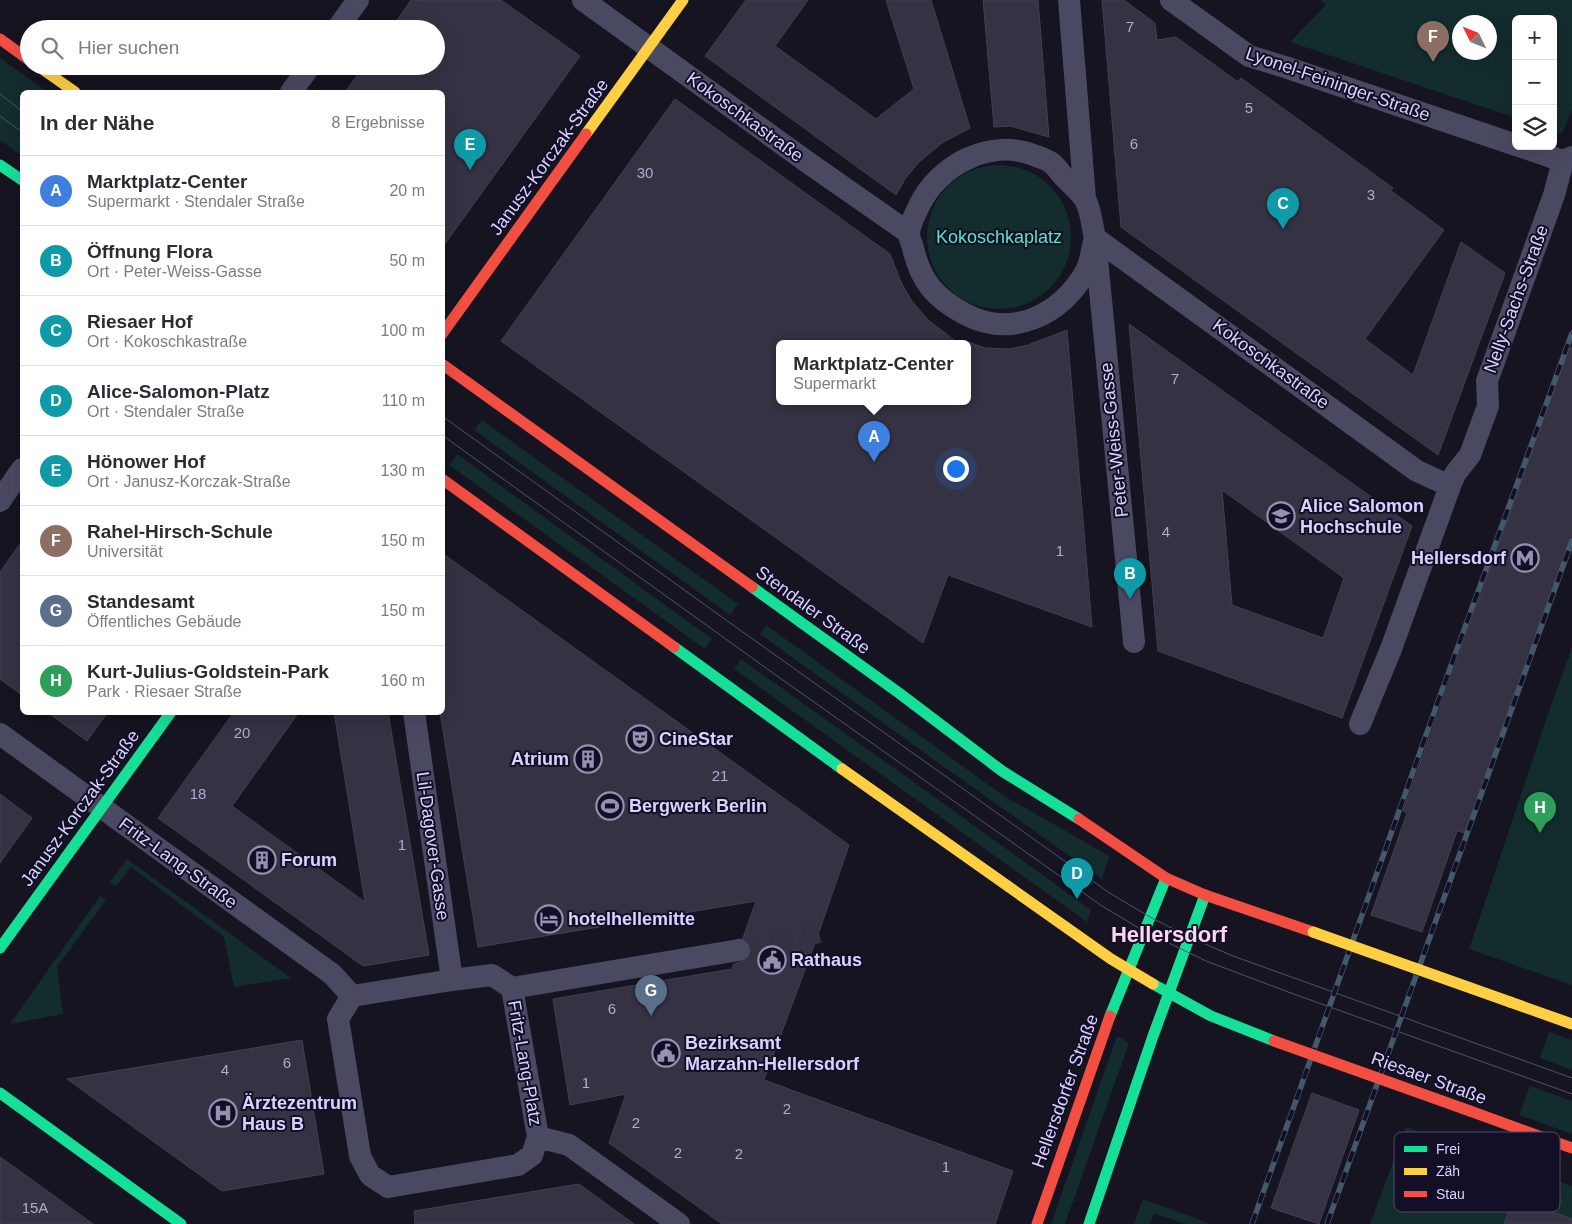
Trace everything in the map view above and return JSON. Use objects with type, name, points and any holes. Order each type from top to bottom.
[{"type":"main road","name":"Janusz-Korczak-Straße","points":[[445,330],[684,0]]},
{"type":"main road","points":[[0,39],[20,53]]},
{"type":"main road","points":[[50,75],[71,90]]},
{"type":"main road","points":[[0,164],[20,179]]},
{"type":"main road","name":"Stendaler Straße","points":[[445,366],[899,693],[1002,772],[1090,826],[1166,878],[1205,895],[1572,1024]]},
{"type":"main road","points":[[445,481],[878,795],[1128,970]]},
{"type":"main road","name":"Janusz-Korczak-Straße","points":[[0,948],[169,715]]},
{"type":"main road","name":"Hellersdorfer Straße","points":[[1037,1224],[1105,1028],[1166,878]]},
{"type":"main road","points":[[1090,1224],[1168,992],[1205,895]]},
{"type":"main road","name":"Riesaer Straße","points":[[1128,970],[1211,1016],[1528,1132]]},
{"type":"main road","points":[[0,1093],[181,1224]]},
{"type":"main road","name":"Riesaer Straße","points":[[1560,1144],[1572,1148]]},
{"type":"street","points":[[344,20],[358,0]]},
{"type":"street","name":"Kokoschkastraße","points":[[583,0],[909,233]]},
{"type":"street","points":[[1069,0],[1085,199],[1094,238],[1086,269],[1067,298],[1038,318],[1004,324],[970,317],[947,304],[936,295],[916,261],[909,233],[924,197],[934,183],[953,167],[975,155],[1001,149],[1027,152],[1051,162],[1085,199]]},
{"type":"street","name":"Lyonel-Feininger-Straße","points":[[1171,0],[1249,56],[1512,144]]},
{"type":"street","points":[[292,90],[303,75]]},
{"type":"street","name":"Lyonel-Feininger-Straße","points":[[1533,150],[1568,159]]},
{"type":"street","name":"Nelly-Sachs-Straße","points":[[1360,724],[1391,648],[1450,486],[1455,474],[1470,455],[1488,406],[1487,381],[1568,159]]},
{"type":"street","name":"Kokoschkastraße","points":[[1094,238],[1417,471],[1450,486]]},
{"type":"street","name":"Peter-Weiss-Gasse","points":[[1094,238],[1134,642]]},
{"type":"street","points":[[0,501],[20,472]]},
{"type":"street","name":"Lil-Dagover-Gasse","points":[[414,715],[452,980]]},
{"type":"street","name":"Fritz-Lang-Straße","points":[[0,734],[332,974],[352,996]]},
{"type":"street","points":[[512,988],[739,950]]},
{"type":"street","name":"Fritz-Lang-Platz","points":[[492,975],[512,988],[538,1137],[532,1155],[518,1165],[388,1187],[370,1175],[360,1156],[338,1019],[352,996],[492,975]]},
{"type":"street","points":[[538,1137],[569,1145],[679,1224]]},
{"type":"green space","points":[[1320,0],[1572,0],[1572,110],[1562,134],[1557,132],[1557,15],[1512,15],[1512,117],[1290,42],[1326,5]]},
{"type":"green space","points":[[0,58],[20,72],[20,75],[24,75],[45,90],[20,90],[20,155],[0,140]]},
{"type":"green space","name":"Kokoschkaplatz","points":[[999,165],[1027,170],[1050,186],[1066,209],[1071,237],[1066,265],[1050,288],[1027,304],[999,309],[971,304],[948,288],[932,265],[927,237],[932,209],[948,186],[971,170]]},
{"type":"green space","points":[[482,420],[738,604],[730,615],[474,430]]},
{"type":"green space","points":[[457,454],[712,639],[705,649],[449,465]]},
{"type":"green space","points":[[766,625],[1004,796],[1109,856],[1102,879],[760,634]]},
{"type":"green space","points":[[1572,648],[1572,985],[1469,949]]},
{"type":"green space","points":[[741,659],[1091,910],[1087,922],[734,669]]},
{"type":"green space","points":[[127,859],[291,978],[234,987],[224,937],[131,867],[116,886],[110,882]]},
{"type":"green space","points":[[100,896],[106,900],[57,967],[63,1014],[10,1024]]},
{"type":"green space","points":[[1549,1032],[1572,1040],[1572,1070],[1540,1058]]},
{"type":"green space","points":[[1117,1036],[1129,1043],[1065,1224],[1051,1224]]},
{"type":"green space","points":[[1530,1086],[1572,1101],[1572,1134],[1519,1115]]},
{"type":"green space","points":[[1406,1127],[1420,1132],[1404,1132]]},
{"type":"green space","points":[[1394,1159],[1394,1212],[1560,1212],[1560,1182],[1572,1186],[1572,1224],[1370,1224]]},
{"type":"green space","points":[[1143,1199],[1211,1224],[1185,1224],[1154,1213],[1150,1224],[1134,1224]]},
{"type":"building","points":[[411,0],[501,0],[580,56],[445,244],[445,90],[346,90],[357,75],[445,75],[445,20],[397,20]]},
{"type":"building","points":[[746,0],[808,0],[775,46],[876,119],[914,89],[886,0],[931,0],[970,128],[942,143],[919,162],[905,179],[896,195],[705,56]]},
{"type":"building","points":[[983,0],[1038,0],[1049,137],[1010,126],[994,127]]},
{"type":"building","points":[[1102,0],[1124,0],[1155,23],[1157,40],[1176,37],[1238,82],[1241,78],[1393,188],[1390,190],[1444,230],[1365,339],[1413,375],[1461,242],[1505,273],[1438,455],[1121,227]]},
{"type":"building","points":[[675,99],[890,254],[901,282],[911,300],[928,320],[954,340],[776,340],[776,405],[971,405],[971,343],[985,348],[1009,349],[1028,345],[1067,330],[1092,627],[948,575],[923,643],[501,341]]},
{"type":"building","name":"Alice Salomon Hochschule","points":[[1129,324],[1412,526],[1342,718],[1158,651]],"holes":[[[1222,490],[1344,578],[1323,638],[1232,605]]]},
{"type":"building","points":[[1569,348],[1572,348],[1572,534],[1465,833],[1457,831],[1422,932],[1371,915],[1407,813],[1403,811]]},
{"type":"building","points":[[20,544],[20,694],[0,679],[0,572]]},
{"type":"building","points":[[445,555],[849,845],[764,1080],[1013,1171],[995,1224],[722,1224],[609,1143],[626,1094],[570,1105],[553,999],[732,969],[734,964],[747,960],[751,954],[752,948],[749,942],[743,938],[756,901],[478,947],[440,715],[445,715]]},
{"type":"building","points":[[51,715],[106,715],[87,741]]},
{"type":"building","name":"Forum","points":[[232,715],[297,715],[232,806],[365,902],[334,715],[389,715],[429,955],[363,966],[158,818]]},
{"type":"building","points":[[0,794],[32,818],[0,863]]},
{"type":"building","points":[[302,1040],[324,1174],[222,1191],[67,1079]]},
{"type":"building","points":[[1312,1093],[1359,1110],[1319,1224],[1271,1208]]},
{"type":"building","points":[[0,1157],[28,1177],[93,1224],[0,1224]]},
{"type":"building","points":[[579,1184],[634,1224],[415,1224],[414,1211]]},
{"type":"building","points":[[1508,1212],[1552,1212],[1572,1219],[1572,1224],[1504,1224]]},
{"type":"tunnel","points":[[739,950],[819,932]]},
{"type":"tram line","points":[[0,94],[20,109]]},
{"type":"tram line","points":[[0,116],[20,131]]},
{"type":"tram line","points":[[445,418],[1108,892],[1150,917],[1189,937],[1233,956],[1572,1078]]},
{"type":"tram line","points":[[445,437],[1102,906],[1144,931],[1206,961],[1572,1094]]},
{"type":"railway","points":[[1252,1224],[1440,696],[1572,333]]},
{"type":"railway","points":[[1327,1224],[1572,541]]},
{"type":"traffic: fast","points":[[0,165],[20,179]]},
{"type":"traffic: fast","points":[[752,587],[899,693],[1002,771],[1079,819]]},
{"type":"traffic: fast","points":[[674,647],[842,769]]},
{"type":"traffic: fast","points":[[0,948],[169,715]]},
{"type":"traffic: fast","points":[[1110,1016],[1166,878]]},
{"type":"traffic: fast","points":[[1089,1224],[1153,1036],[1205,895]]},
{"type":"traffic: fast","points":[[1153,984],[1211,1016],[1274,1041]]},
{"type":"traffic: fast","points":[[0,1093],[181,1224]]},
{"type":"traffic: slow","points":[[586,134],[683,0]]},
{"type":"traffic: slow","points":[[51,75],[72,90]]},
{"type":"traffic: slow","points":[[842,769],[1111,959],[1153,984]]},
{"type":"traffic: slow","points":[[1313,932],[1510,1002]]},
{"type":"traffic: slow","points":[[1510,1002],[1572,1024]]},
{"type":"traffic: jam","points":[[0,39],[20,53]]},
{"type":"traffic: jam","points":[[445,330],[586,134]]},
{"type":"traffic: jam","points":[[445,366],[752,587]]},
{"type":"traffic: jam","points":[[445,481],[674,647]]},
{"type":"traffic: jam","points":[[1079,819],[1166,878],[1205,895],[1313,932]]},
{"type":"traffic: jam","points":[[1037,1224],[1110,1016]]},
{"type":"traffic: jam","points":[[1274,1041],[1470,1111]]},
{"type":"traffic: jam","points":[[1470,1111],[1528,1132]]},
{"type":"traffic: jam","points":[[1560,1144],[1572,1148]]},
{"type":"place","name":"Rahel-Hirsch-Schule","points":[[1433,62]]},
{"type":"place","name":"Hönower Hof","points":[[470,170]]},
{"type":"place","name":"Riesaer Hof","points":[[1283,229]]},
{"type":"place","name":"Marktplatz-Center","points":[[874,462]]},
{"type":"place","name":"Alice Salomon Hochschule","points":[[1281,516]]},
{"type":"place","name":"Hellersdorf","points":[[1525,558]]},
{"type":"place","name":"Öffnung Flora","points":[[1130,599]]},
{"type":"place","name":"CineStar","points":[[640,739]]},
{"type":"place","name":"Atrium","points":[[588,759]]},
{"type":"place","name":"Bergwerk Berlin","points":[[610,806]]},
{"type":"place","name":"Kurt-Julius-Goldstein-Park","points":[[1540,833]]},
{"type":"place","name":"Forum","points":[[262,860]]},
{"type":"place","name":"Alice-Salomon-Platz","points":[[1077,899]]},
{"type":"place","name":"hotelhellemitte","points":[[549,919]]},
{"type":"place","name":"Rathaus","points":[[772,960]]},
{"type":"place","name":"Standesamt","points":[[651,1016]]},
{"type":"place","name":"Bezirksamt Marzahn-Hellersdorf","points":[[666,1053]]},
{"type":"place","name":"Ärztezentrum Haus B","points":[[223,1113]]},
{"type":"district","name":"Hellersdorf","points":[[1169,934]]}]
